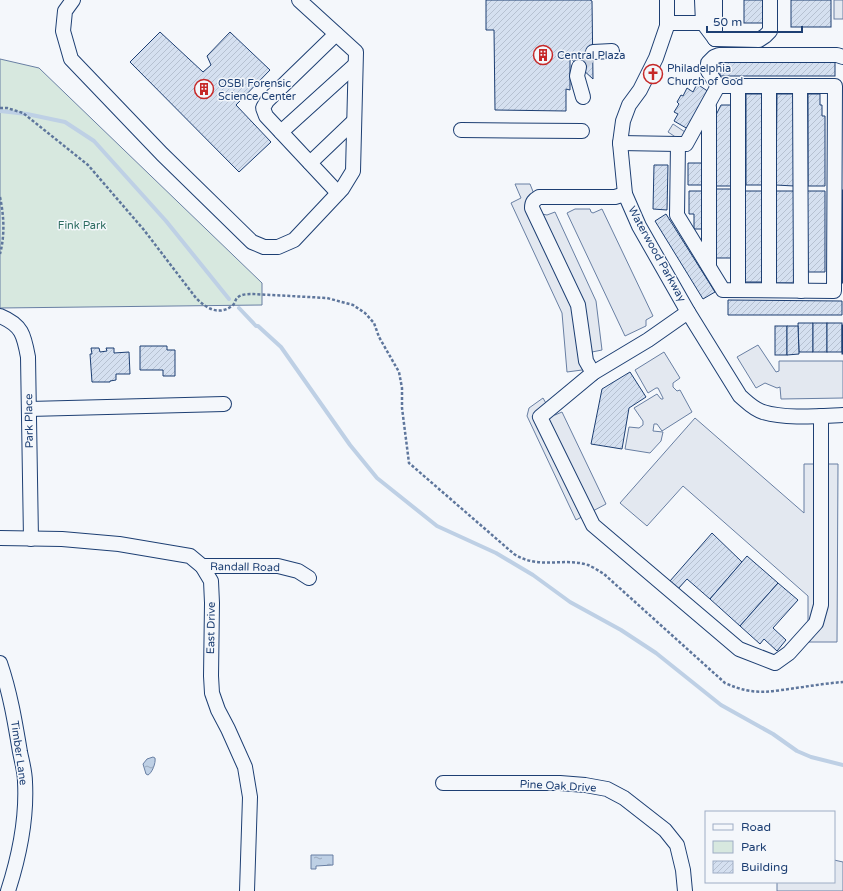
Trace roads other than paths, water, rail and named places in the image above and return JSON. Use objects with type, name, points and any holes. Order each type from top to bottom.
[{"type":"street","points":[[73,0],[65,11],[63,31],[71,59],[162,154],[252,242],[264,247],[278,247],[294,240],[338,193],[353,171],[356,52],[299,0]]},
{"type":"street","name":"Waterwood Parkway","points":[[667,0],[667,23],[656,58],[640,90],[629,105],[623,121],[620,143],[625,194],[639,226],[688,312],[740,396],[750,406],[762,412],[772,414],[843,416]]},
{"type":"street","points":[[702,0],[702,23]]},
{"type":"street","points":[[715,0],[719,39]]},
{"type":"street","points":[[719,39],[737,31],[770,31],[770,0]]},
{"type":"street","points":[[667,23],[702,23],[719,39]]},
{"type":"street","points":[[336,34],[267,101],[263,108],[266,116],[338,193]]},
{"type":"street","points":[[593,52],[612,51]]},
{"type":"street","points":[[718,86],[708,71],[708,63],[714,57],[719,55],[837,55],[843,57]]},
{"type":"street","points":[[281,132],[355,66]]},
{"type":"street","points":[[579,67],[577,76],[583,97]]},
{"type":"street","points":[[678,144],[678,215],[723,290],[834,292],[839,82],[800,86],[718,86]]},
{"type":"street","points":[[620,143],[686,144],[718,86]]},
{"type":"street","points":[[738,86],[738,290]]},
{"type":"street","points":[[769,86],[769,290]]},
{"type":"street","points":[[800,86],[801,291]]},
{"type":"street","points":[[708,104],[709,267]]},
{"type":"street","points":[[310,163],[354,121]]},
{"type":"street","points":[[461,130],[582,131]]},
{"type":"street","points":[[592,373],[586,361],[578,305],[532,208],[532,203],[535,199],[540,197],[615,197],[625,194]]},
{"type":"street","points":[[688,312],[648,340],[592,373],[540,416],[592,525],[739,649],[775,663],[789,654],[816,623],[821,605],[821,416]]},
{"type":"street","name":"Park Place","points":[[0,316],[10,320],[21,329],[28,357],[31,539]]},
{"type":"street","points":[[29,409],[224,404]]},
{"type":"street","name":"East Drive","points":[[0,538],[62,539],[119,544],[190,556],[202,566],[211,581],[212,693],[218,710],[228,729],[244,767],[250,797],[248,891]]},
{"type":"street","name":"Randall Road","points":[[202,566],[278,566],[298,571],[309,578]]},
{"type":"street","name":"Timber Lane","points":[[0,662],[7,685],[25,782],[24,820],[16,866],[8,891]]},
{"type":"street","name":"Pine Oak Drive","points":[[443,782],[560,783],[607,789],[624,798],[665,830],[678,845],[684,870],[685,891]]},
{"type":"water","points":[[153,757],[155,758],[154,765],[148,775],[146,774],[143,764],[147,759]]},
{"type":"water","points":[[311,855],[333,855],[333,865],[316,866],[316,869],[311,869]]},
{"type":"waterway","points":[[0,111],[27,114],[65,122],[94,141],[166,221],[229,299]]},
{"type":"waterway","points":[[239,308],[256,326],[258,326],[281,347],[350,445],[377,478],[437,526],[496,553],[533,575],[570,602],[621,630],[656,653],[721,705],[773,734],[797,751],[811,757],[843,765]]},
{"type":"tunnel","points":[[579,67],[593,52]]},
{"type":"place","name":"Central Plaza","points":[[543,55]]},
{"type":"place","name":"Philadelphia Church of God","points":[[653,74]]},
{"type":"place","name":"OSBI Forensic Science Center","points":[[204,89]]},
{"type":"park label","name":"Fink Park","points":[[82,225]]}]
